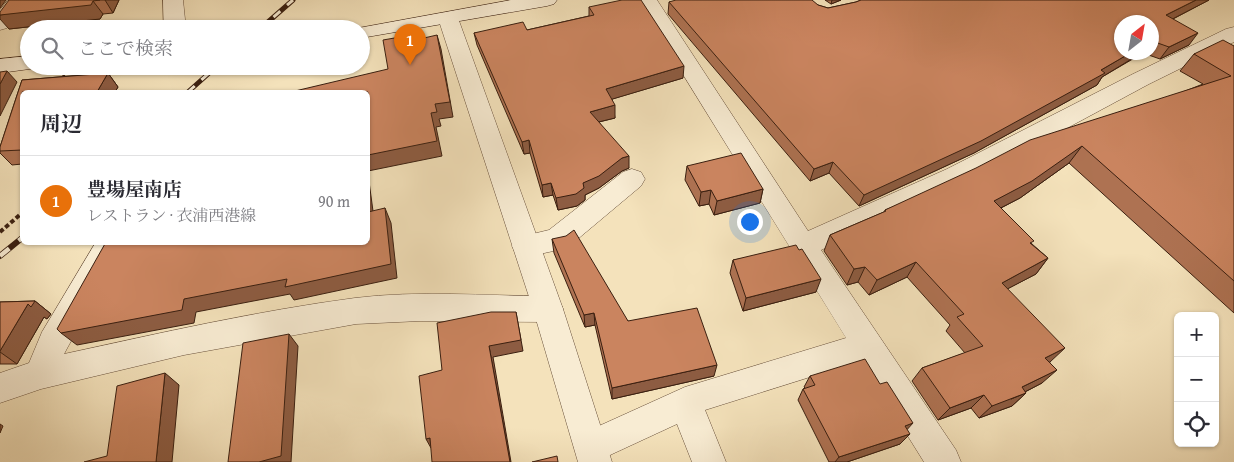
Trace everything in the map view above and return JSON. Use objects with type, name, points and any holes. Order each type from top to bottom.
[{"type":"street","points":[[0,24],[18,0]]},
{"type":"street","points":[[174,0],[175,20]]},
{"type":"street","points":[[370,31],[547,0]]},
{"type":"street","points":[[648,0],[803,246],[944,462]]},
{"type":"street","points":[[448,18],[548,309],[593,454],[684,402],[868,345]]},
{"type":"street","points":[[803,246],[956,176],[1141,79],[1234,34]]},
{"type":"street","points":[[0,66],[20,64]]},
{"type":"street","points":[[526,246],[557,240],[632,178]]},
{"type":"street","points":[[41,374],[53,342],[108,245]]},
{"type":"street","points":[[0,388],[41,374],[184,340],[356,310],[548,309]]},
{"type":"street","points":[[684,402],[709,462]]},
{"type":"path","points":[[58,86],[64,75]]},
{"type":"path","points":[[0,232],[20,215]]},
{"type":"building","points":[[9,0],[100,0],[93,1],[91,5],[0,15],[0,12]]},
{"type":"building","points":[[622,0],[641,0],[684,66],[606,89],[615,105],[590,112],[629,156],[622,158],[599,176],[583,183],[584,188],[576,194],[556,198],[551,183],[542,185],[529,140],[522,142],[474,33],[523,22],[527,30],[594,15],[589,7]]},
{"type":"building","points":[[676,0],[812,0],[818,5],[828,8],[861,0],[1196,0],[1166,15],[1198,33],[1169,47],[1159,43],[1159,15],[1114,15],[1114,60],[1118,60],[1101,70],[1105,73],[981,141],[864,195],[833,162],[814,169],[669,2]]},
{"type":"building","points":[[423,33],[424,38],[437,35],[450,102],[435,104],[437,112],[431,113],[437,141],[370,155],[370,90],[299,90],[363,75],[370,75],[370,73],[388,69],[383,40]]},
{"type":"building","points":[[1223,40],[1234,46],[1234,281],[1082,146],[1032,181],[994,201],[1034,241],[1030,243],[1048,258],[1002,283],[1065,348],[1045,358],[1057,370],[1022,387],[1026,393],[992,406],[984,395],[950,408],[922,368],[983,346],[957,317],[964,314],[916,262],[877,280],[865,267],[854,269],[830,235],[886,211],[1030,140],[1231,76],[1194,54]]},
{"type":"building","points":[[7,71],[0,84],[0,72]]},
{"type":"building","points":[[107,75],[98,90],[20,90],[20,150],[0,151],[22,80]]},
{"type":"building","points":[[741,153],[763,189],[717,201],[711,190],[701,192],[687,166]]},
{"type":"building","points":[[385,208],[391,264],[285,287],[287,279],[184,299],[182,310],[61,333],[57,329],[104,245],[370,245],[370,212]]},
{"type":"building","points":[[574,230],[628,321],[697,308],[717,365],[612,388],[594,313],[584,315],[552,239],[566,236]]},
{"type":"building","points":[[796,245],[799,250],[802,249],[821,279],[746,298],[733,260]]},
{"type":"building","points":[[35,301],[31,307],[28,304],[0,351],[0,302]]},
{"type":"building","points":[[491,312],[516,312],[521,340],[489,346],[510,462],[432,462],[430,438],[426,439],[419,376],[442,370],[437,323]]},
{"type":"building","points":[[289,334],[281,456],[259,462],[228,462],[243,343]]},
{"type":"building","points":[[865,359],[880,384],[887,382],[913,423],[905,426],[910,434],[839,457],[803,389],[815,385],[810,376]]},
{"type":"building","points":[[165,373],[156,462],[84,462],[107,456],[117,386]]},
{"type":"building","points":[[557,456],[558,462],[532,462]]},
{"type":"railway","points":[[270,20],[293,0]]},
{"type":"railway","points":[[190,90],[207,75]]},
{"type":"railway","points":[[0,256],[20,240]]},
{"type":"place","name":"豊場屋南店","points":[[410,65]]}]
